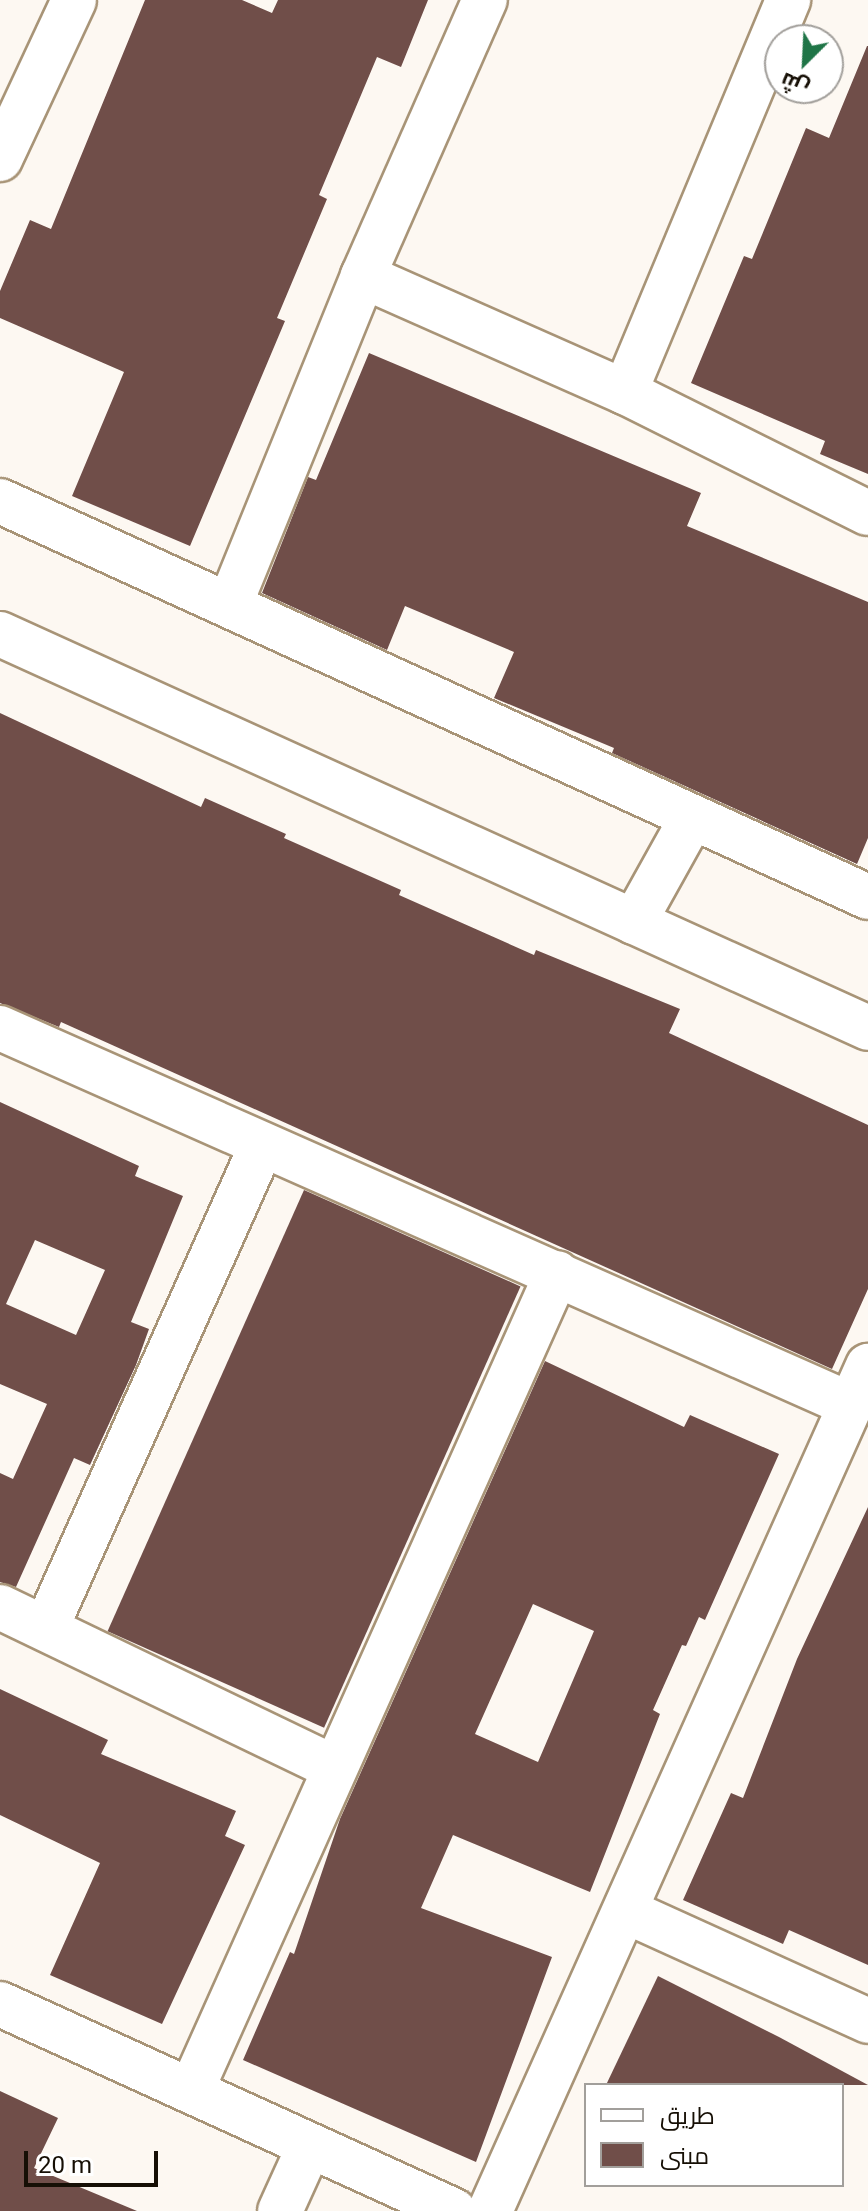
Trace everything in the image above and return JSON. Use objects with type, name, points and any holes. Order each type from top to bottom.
[{"type":"street","points":[[0,159],[10,113],[74,0]]},
{"type":"street","points":[[230,604],[363,276],[485,0]]},
{"type":"street","points":[[625,392],[788,0]]},
{"type":"street","points":[[363,276],[625,392],[868,513]]},
{"type":"street","points":[[0,501],[868,897]]},
{"type":"street","points":[[0,634],[868,1028]]},
{"type":"street","points":[[634,922],[692,818]]},
{"type":"street","points":[[0,1028],[557,1273],[860,1386],[490,2211]]},
{"type":"street","points":[[46,1628],[262,1145]]},
{"type":"street","points":[[191,2091],[557,1273]]},
{"type":"street","points":[[0,1607],[334,1768]]},
{"type":"street","points":[[626,1911],[868,2021]]},
{"type":"street","points":[[0,2004],[454,2211]]},
{"type":"street","points":[[280,2211],[309,2147]]},
{"type":"building","points":[[145,0],[242,0],[272,13],[278,0],[428,0],[401,67],[377,57],[319,195],[327,199],[277,318],[285,321],[190,546],[72,496],[124,372],[0,318],[0,291],[30,220],[51,229]]},
{"type":"building","points":[[868,46],[868,474],[820,454],[825,441],[691,383],[744,256],[752,259],[806,128],[829,138]]},
{"type":"building","points":[[369,353],[701,493],[687,526],[868,602],[868,838],[857,864],[612,753],[614,748],[494,698],[514,652],[405,606],[387,650],[262,593],[308,477],[316,480]]},
{"type":"building","points":[[0,713],[201,807],[205,798],[286,834],[284,838],[401,890],[399,895],[534,955],[536,950],[680,1009],[669,1033],[868,1125],[868,1289],[832,1369],[61,1022],[59,1027],[0,1003]]},
{"type":"building","points":[[0,1102],[139,1166],[135,1176],[183,1196],[131,1322],[149,1329],[136,1365],[90,1465],[74,1458],[16,1587],[0,1582],[0,1473],[13,1479],[47,1404],[0,1384]],"holes":[[[35,1240],[105,1270],[76,1335],[6,1304]]]},
{"type":"building","points":[[304,1190],[521,1286],[324,1728],[108,1631]]},
{"type":"building","points":[[545,1361],[684,1427],[690,1415],[779,1454],[705,1620],[699,1617],[686,1646],[682,1645],[653,1710],[660,1714],[590,1892],[453,1835],[421,1908],[552,1957],[476,2162],[243,2060],[290,1952],[294,1954],[340,1819]],"holes":[[[533,1604],[594,1631],[538,1762],[475,1734]]]},
{"type":"building","points":[[868,1507],[868,1965],[789,1930],[783,1944],[683,1900],[731,1793],[743,1798],[797,1659]]},
{"type":"building","points":[[0,1689],[108,1740],[101,1754],[236,1811],[225,1836],[245,1845],[162,2024],[50,1975],[100,1863],[0,1815]]},
{"type":"building","points":[[658,1976],[868,2085],[844,2083],[607,2083]]},
{"type":"building","points":[[0,2091],[58,2118],[34,2168],[137,2211],[0,2211]]}]
